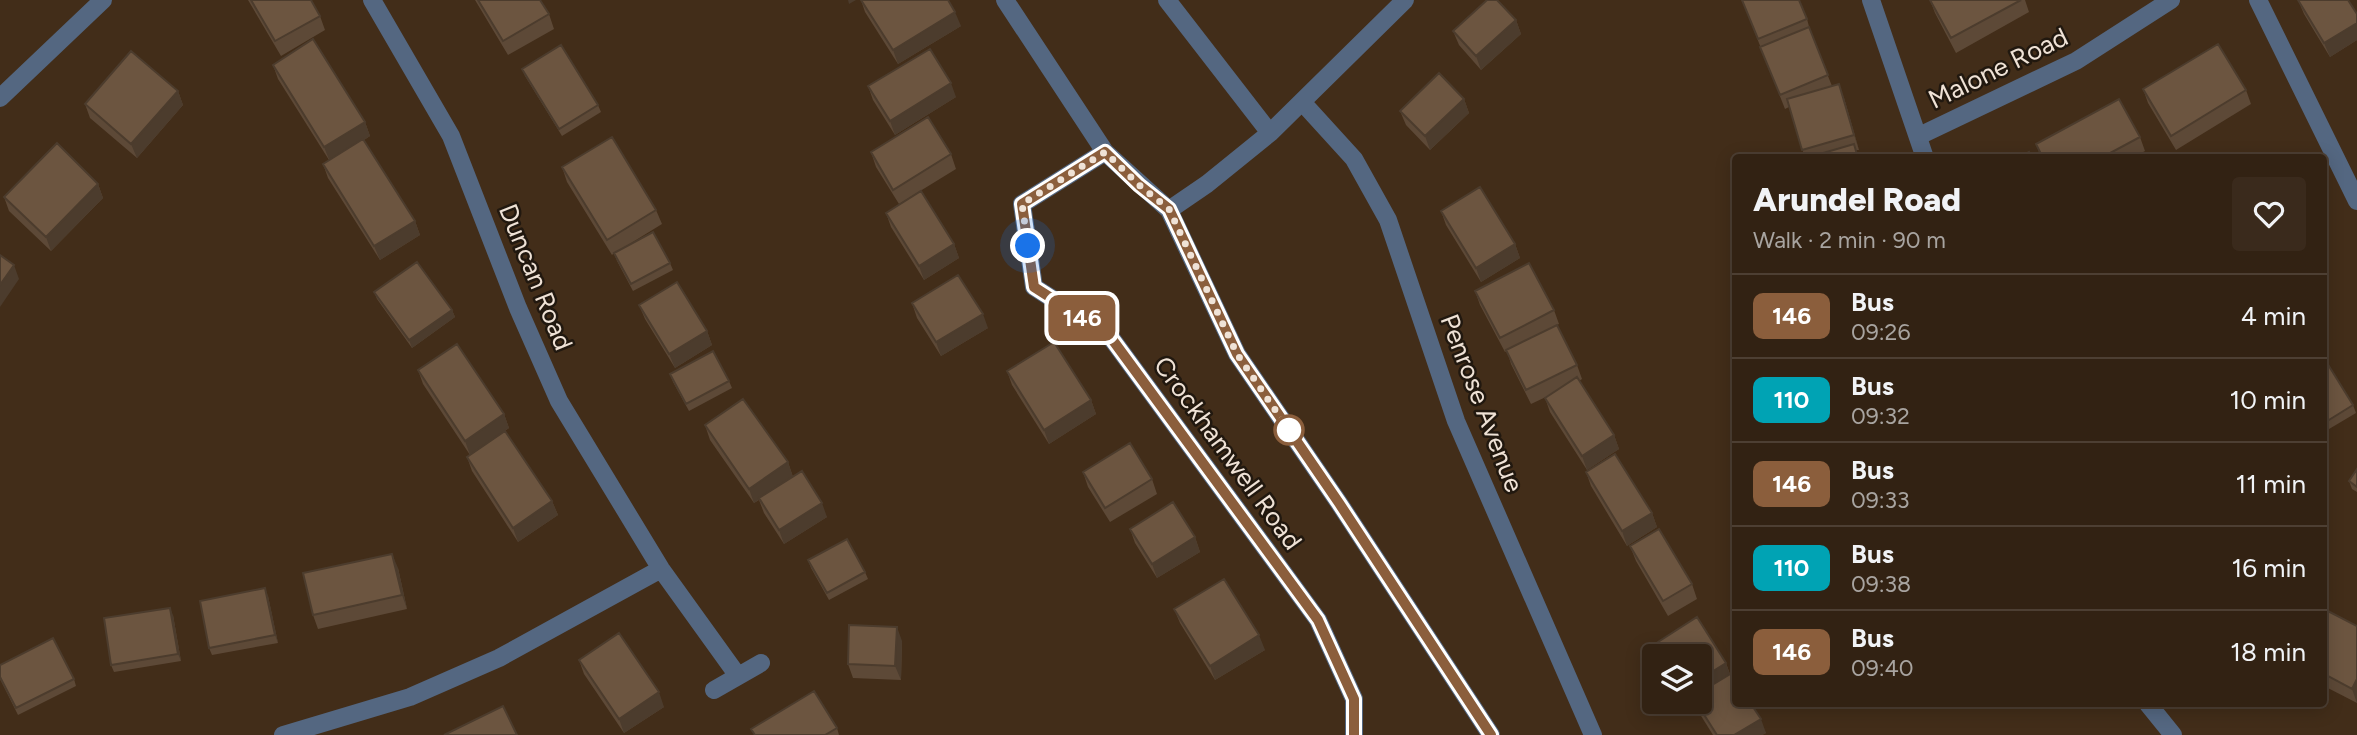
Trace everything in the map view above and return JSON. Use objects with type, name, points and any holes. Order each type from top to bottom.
[{"type":"street","points":[[0,98],[103,0]]},
{"type":"street","name":"Duncan Road","points":[[372,0],[451,136],[518,308],[559,401],[661,569],[738,676]]},
{"type":"street","points":[[1005,0],[1105,152],[1169,209],[1237,354],[1339,503],[1491,735]]},
{"type":"street","points":[[1167,0],[1270,133]]},
{"type":"street","points":[[1169,209],[1207,184],[1270,133],[1405,0]]},
{"type":"street","points":[[1871,0],[1924,154]]},
{"type":"street","name":"Malone Road","points":[[1919,136],[2076,61],[2171,0]]},
{"type":"street","points":[[2258,0],[2357,201]]},
{"type":"street","name":"Penrose Avenue","points":[[1303,103],[1354,159],[1388,220],[1456,421],[1593,735]]},
{"type":"street","name":"Crockhamwell Road","points":[[1105,152],[1022,204],[1034,287],[1109,335],[1318,620],[1354,699],[1354,735]]},
{"type":"street","points":[[284,735],[410,697],[486,664],[661,569]]},
{"type":"street","points":[[714,690],[761,663]]},
{"type":"street","points":[[2151,707],[2174,735]]},
{"type":"building","points":[[251,0],[311,0],[320,16],[275,41]]},
{"type":"building","points":[[478,0],[540,0],[549,14],[503,41]]},
{"type":"building","points":[[861,0],[948,0],[955,12],[893,50]]},
{"type":"building","points":[[1487,0],[1497,0],[1516,20],[1476,56],[1453,31]]},
{"type":"building","points":[[1742,0],[1799,0],[1807,19],[1758,39]]},
{"type":"building","points":[[1930,0],[2021,0],[1951,38]]},
{"type":"building","points":[[2298,0],[2348,0],[2357,14],[2357,23],[2324,43]]},
{"type":"building","points":[[1809,27],[1828,75],[1780,95],[1760,47]]},
{"type":"building","points":[[313,39],[365,122],[324,147],[273,65]]},
{"type":"building","points":[[2218,44],[2246,90],[2171,136],[2143,89]]},
{"type":"building","points":[[561,45],[598,105],[559,129],[522,69]]},
{"type":"building","points":[[930,49],[951,83],[890,121],[868,86]]},
{"type":"building","points":[[131,51],[178,91],[131,144],[85,104]]},
{"type":"building","points":[[1439,73],[1464,99],[1425,136],[1400,111]]},
{"type":"building","points":[[1839,84],[1854,135],[1802,150],[1787,99]]},
{"type":"building","points":[[2119,99],[2140,137],[2108,154],[2041,154],[2036,144]]},
{"type":"building","points":[[928,117],[951,154],[893,190],[871,152]]},
{"type":"building","points":[[612,137],[656,210],[607,240],[562,167]]},
{"type":"building","points":[[363,139],[415,221],[374,246],[323,164]]},
{"type":"building","points":[[57,143],[98,184],[46,237],[4,197]]},
{"type":"building","points":[[1854,144],[1857,154],[1820,154]]},
{"type":"building","points":[[1480,187],[1515,244],[1476,268],[1441,211]]},
{"type":"building","points":[[921,191],[954,244],[919,266],[886,213]]},
{"type":"building","points":[[653,232],[670,263],[631,284],[614,253]]},
{"type":"building","points":[[0,255],[14,265],[0,285]]},
{"type":"building","points":[[417,262],[452,310],[409,340],[374,292]]},
{"type":"building","points":[[1529,263],[1554,310],[1500,338],[1475,291]]},
{"type":"building","points":[[958,275],[983,314],[936,342],[912,303]]},
{"type":"building","points":[[677,282],[707,331],[669,354],[639,305]]},
{"type":"building","points":[[1557,325],[1577,365],[1526,390],[1506,350]]},
{"type":"building","points":[[1054,342],[1091,400],[1044,430],[1007,371]]},
{"type":"building","points":[[457,344],[504,414],[465,441],[418,370]]},
{"type":"building","points":[[713,351],[729,381],[686,404],[670,374]]},
{"type":"building","points":[[2327,363],[2353,405],[2327,421]]},
{"type":"building","points":[[1577,377],[1614,435],[1582,456],[1545,398]]},
{"type":"building","points":[[743,399],[788,462],[749,489],[705,425]]},
{"type":"building","points":[[505,431],[552,501],[513,528],[467,457]]},
{"type":"building","points":[[1130,443],[1152,479],[1105,508],[1083,472]]},
{"type":"building","points":[[1615,454],[1652,513],[1622,531],[1586,472]]},
{"type":"building","points":[[2357,469],[2357,487],[2349,481]]},
{"type":"building","points":[[802,471],[822,503],[779,530],[759,498]]},
{"type":"building","points":[[1173,502],[1195,537],[1152,564],[1130,529]]},
{"type":"building","points":[[1659,529],[1692,584],[1663,601],[1630,546]]},
{"type":"building","points":[[847,539],[865,572],[827,593],[808,560]]},
{"type":"building","points":[[392,554],[402,595],[313,615],[303,573]]},
{"type":"building","points":[[1224,579],[1259,635],[1210,666],[1174,609]]},
{"type":"building","points":[[265,588],[275,635],[209,648],[200,601]]},
{"type":"building","points":[[170,608],[178,654],[111,665],[104,618]]},
{"type":"building","points":[[2327,611],[2357,626],[2357,679],[2352,689],[2327,676]]},
{"type":"building","points":[[1697,617],[1726,663],[1712,672],[1712,644],[1658,642]]},
{"type":"building","points":[[849,625],[897,627],[895,666],[848,664]]},
{"type":"building","points":[[619,633],[659,692],[619,719],[579,660]]},
{"type":"building","points":[[53,638],[74,679],[16,708],[0,677],[0,665]]},
{"type":"building","points":[[1732,673],[1732,707],[1753,707],[1761,719],[1734,735],[1717,735],[1704,714],[1712,714],[1712,685]]},
{"type":"building","points":[[814,691],[837,728],[825,735],[755,735],[751,729]]},
{"type":"building","points":[[503,706],[517,735],[444,735]]},
{"type":"bus line","name":"146","points":[[1354,735],[1354,699],[1318,620],[1109,335],[1034,287],[1022,204],[1105,152],[1169,209],[1237,354],[1339,503],[1491,735]]},
{"type":"route","points":[[1028,246],[1022,204],[1105,152],[1169,209],[1237,354],[1295,439],[1289,430]]}]
